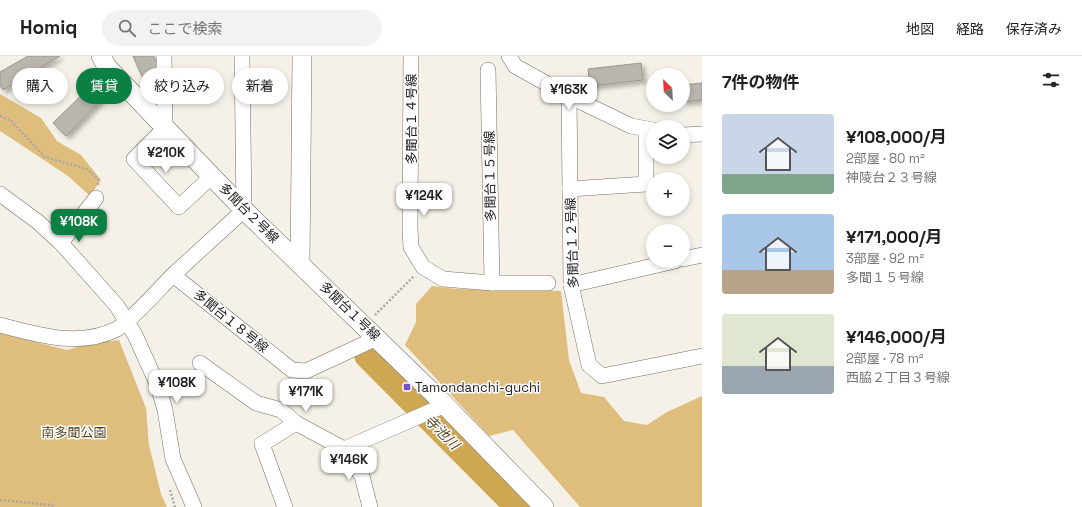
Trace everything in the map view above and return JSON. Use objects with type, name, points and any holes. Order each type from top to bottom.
[{"type":"street","name":"多聞台２号線","points":[[101,56],[107,67],[165,128],[244,210],[300,263]]},
{"type":"street","points":[[164,56],[165,128],[134,159],[179,207],[212,176]]},
{"type":"street","points":[[0,325],[49,338],[87,338],[118,328],[244,210],[242,56]]},
{"type":"street","points":[[300,263],[302,56]]},
{"type":"street","name":"多聞台１４号線","points":[[411,56],[411,247],[423,267],[443,279],[492,283],[548,283]]},
{"type":"street","points":[[509,56],[516,66],[570,96],[631,126],[646,129]]},
{"type":"street","name":"多聞台１５号線","points":[[488,70],[492,283]]},
{"type":"street","name":"多聞台１２号線","points":[[570,96],[571,285],[589,365],[602,376],[702,356]]},
{"type":"street","points":[[690,135],[702,134]]},
{"type":"street","points":[[570,189],[646,184],[647,164]]},
{"type":"street","points":[[0,194],[38,222],[61,243],[117,306],[135,335],[158,386],[165,410],[173,459],[194,507]]},
{"type":"street","points":[[61,243],[96,198]]},
{"type":"street","points":[[690,258],[702,255]]},
{"type":"street","name":"多聞台１号線","points":[[300,263],[371,332],[430,412],[544,507]]},
{"type":"street","points":[[571,285],[646,268]]},
{"type":"street","name":"多聞台１８号線","points":[[173,275],[292,370],[306,371],[371,332]]},
{"type":"street","points":[[200,363],[256,403],[281,410],[296,423],[344,449],[362,476],[370,507]]},
{"type":"street","points":[[344,449],[430,412]]},
{"type":"street","points":[[285,507],[262,444],[296,423]]},
{"type":"path","points":[[0,116],[11,121],[45,157],[87,169],[98,179],[96,198]]},
{"type":"path","points":[[371,332],[423,267]]},
{"type":"path","points":[[169,488],[175,507]]},
{"type":"path","points":[[0,500],[53,507]]},
{"type":"green space","points":[[0,94],[12,101],[12,104],[17,104],[41,118],[57,141],[81,155],[101,180],[90,196],[68,176],[0,131]]},
{"type":"green space","points":[[432,286],[457,289],[561,291],[569,360],[581,393],[604,397],[624,421],[647,425],[667,412],[702,396],[702,507],[580,507],[513,430],[489,436],[405,345],[416,322],[416,304]]},
{"type":"green space","name":"南多聞公園","points":[[0,333],[67,350],[91,343],[119,340],[146,408],[149,445],[161,494],[167,507],[0,507]]},
{"type":"building","points":[[28,56],[60,56],[40,68],[12,68],[12,85],[3,90],[0,86],[0,72]]},
{"type":"building","points":[[133,56],[154,56],[158,68],[140,68],[140,72]]},
{"type":"building","points":[[641,63],[643,80],[590,86],[588,69]]},
{"type":"building","points":[[702,83],[702,100],[690,101],[690,84]]},
{"type":"building","points":[[76,101],[76,104],[97,104],[66,136],[53,123]]},
{"type":"waterway","name":"寺池川","points":[[367,356],[517,507]]},
{"type":"place","name":"Tamondanchi-guchi","points":[[407,387]]}]
